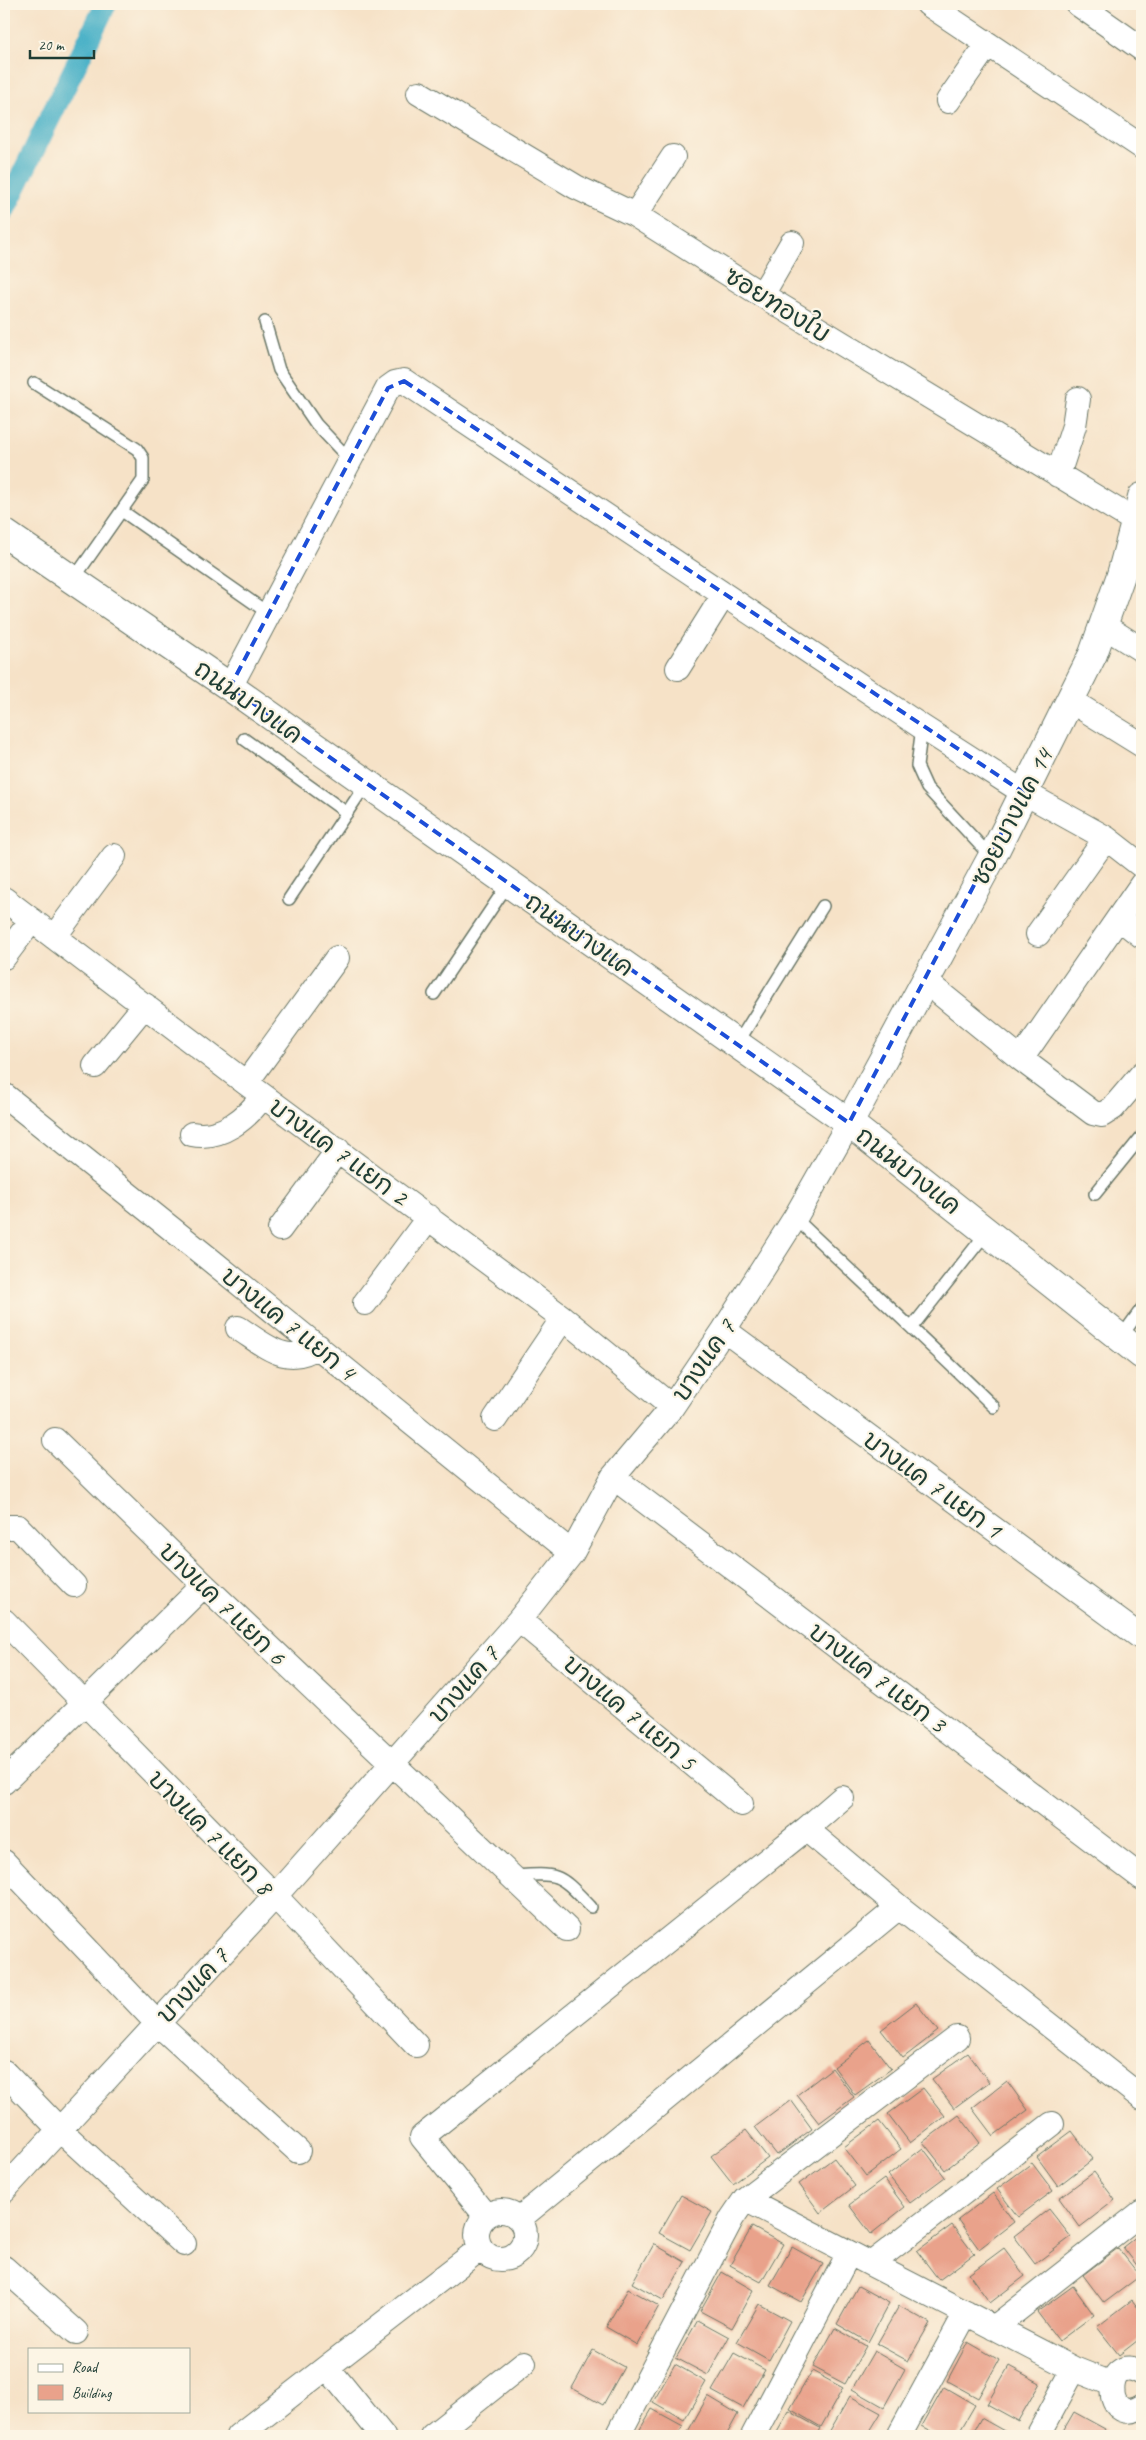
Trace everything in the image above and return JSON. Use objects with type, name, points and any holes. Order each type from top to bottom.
[{"type":"main road","name":"ซอยบางแค 14","points":[[849,1123],[992,857],[1023,792],[1071,701],[1104,626],[1121,575],[1139,509]]},
{"type":"main road","name":"ถนนบางแค","points":[[4,533],[230,687],[849,1123],[988,1231],[1142,1355]]},
{"type":"street","points":[[928,4],[1142,146]]},
{"type":"street","points":[[1078,4],[1142,49]]},
{"type":"street","points":[[948,102],[988,44]]},
{"type":"street","name":"ซอยทองใบ","points":[[419,93],[576,187],[635,215],[762,295],[1058,475],[1139,509]]},
{"type":"street","points":[[635,215],[673,157]]},
{"type":"street","points":[[762,295],[792,243]]},
{"type":"street","points":[[230,687],[388,388],[395,383],[404,381],[723,596],[922,727],[1023,792],[1138,855]]},
{"type":"street","points":[[1058,475],[1074,426],[1078,399]]},
{"type":"street","points":[[678,668],[723,596]]},
{"type":"street","points":[[1104,626],[1142,650]]},
{"type":"street","points":[[1071,701],[1142,745]]},
{"type":"street","points":[[1038,934],[1106,838]]},
{"type":"street","points":[[54,937],[114,856]]},
{"type":"street","points":[[1021,1059],[1142,884]]},
{"type":"street","name":"บางแค 7 แยก 2","points":[[4,899],[255,1090],[564,1318],[672,1407]]},
{"type":"street","points":[[1119,918],[1142,936]]},
{"type":"street","points":[[4,957],[32,920]]},
{"type":"street","points":[[192,1134],[202,1136],[230,1126],[254,1109],[255,1090],[337,958]]},
{"type":"street","points":[[925,981],[1021,1059],[1094,1113],[1102,1115],[1113,1108],[1142,1074]]},
{"type":"street","points":[[95,1066],[145,1005]]},
{"type":"street","name":"บางแค 7 แยก 4","points":[[5,1098],[318,1346],[572,1553]]},
{"type":"street","name":"บางแค 7","points":[[4,2190],[274,1896],[519,1620],[572,1553],[613,1477],[672,1407],[724,1330],[795,1218],[849,1123]]},
{"type":"street","points":[[280,1229],[338,1150]]},
{"type":"street","points":[[365,1303],[429,1217]]},
{"type":"street","points":[[495,1419],[564,1318]]},
{"type":"street","points":[[238,1328],[273,1351],[286,1356],[306,1354],[318,1346]]},
{"type":"street","name":"บางแค 7 แยก 1","points":[[724,1330],[1142,1638]]},
{"type":"street","name":"บางแค 7 แยก 6","points":[[55,1440],[204,1585],[567,1929]]},
{"type":"street","name":"บางแค 7 แยก 3","points":[[613,1477],[1142,1878]]},
{"type":"street","points":[[4,1527],[18,1527],[74,1585]]},
{"type":"street","points":[[4,1782],[83,1702],[204,1585]]},
{"type":"street","name":"บางแค 7 แยก 5","points":[[519,1620],[741,1804]]},
{"type":"street","name":"บางแค 7 แยก 8","points":[[4,1621],[274,1896],[416,2045]]},
{"type":"street","points":[[486,2216],[422,2137],[806,1829],[842,1798]]},
{"type":"street","points":[[806,1829],[899,1906],[1142,2098]]},
{"type":"street","points":[[4,1862],[157,2023],[298,2151]]},
{"type":"street","points":[[519,2219],[899,1906]]},
{"type":"street","points":[[618,2436],[732,2218],[745,2199],[957,2038]]},
{"type":"street","points":[[4,2072],[60,2130],[184,2244]]},
{"type":"street","points":[[871,2264],[1052,2124]]},
{"type":"street","points":[[745,2199],[1074,2369],[1112,2384]]},
{"type":"street","points":[[499,2211],[514,2214],[519,2219],[525,2233],[524,2241],[515,2253],[501,2258],[486,2254],[481,2248],[477,2235],[478,2228],[486,2216],[499,2211]]},
{"type":"street","points":[[994,2328],[1142,2212]]},
{"type":"street","points":[[238,2436],[481,2248]]},
{"type":"street","points":[[753,2436],[849,2253]]},
{"type":"street","points":[[4,2268],[76,2332]]},
{"type":"street","points":[[899,2436],[966,2313]]},
{"type":"street","points":[[432,2436],[524,2363]]},
{"type":"street","points":[[326,2368],[384,2436]]},
{"type":"street","points":[[1038,2436],[1074,2369]]},
{"type":"street","points":[[1141,2371],[1126,2370],[1115,2378],[1112,2384],[1112,2396],[1120,2407],[1132,2410],[1142,2406]]},
{"type":"lane","points":[[265,322],[278,370],[316,424],[350,460]]},
{"type":"lane","points":[[34,383],[136,450],[143,458],[142,480],[73,580]]},
{"type":"lane","points":[[122,511],[268,613]]},
{"type":"lane","points":[[922,727],[917,766],[927,788],[992,857]]},
{"type":"lane","points":[[244,739],[347,813]]},
{"type":"lane","points":[[289,899],[366,784]]},
{"type":"lane","points":[[434,994],[508,884]]},
{"type":"lane","points":[[737,1044],[823,906]]},
{"type":"lane","points":[[1095,1194],[1142,1136]]},
{"type":"lane","points":[[795,1218],[884,1304],[912,1327],[994,1408]]},
{"type":"lane","points":[[912,1327],[988,1231]]},
{"type":"lane","points":[[1121,1337],[1142,1308]]},
{"type":"lane","points":[[511,1876],[554,1874],[565,1880],[591,1907]]},
{"type":"highlighted area","points":[[404,381],[1023,792],[849,1123],[230,687],[388,388]]},
{"type":"building","points":[[916,2003],[938,2031],[903,2058],[881,2030]]},
{"type":"building","points":[[869,2040],[891,2069],[855,2095],[834,2067]]},
{"type":"building","points":[[968,2053],[989,2082],[954,2108],[932,2079]]},
{"type":"building","points":[[832,2068],[854,2097],[819,2123],[797,2095]]},
{"type":"building","points":[[1007,2081],[1028,2110],[993,2136],[972,2108]]},
{"type":"building","points":[[923,2088],[945,2116],[910,2143],[888,2114]]},
{"type":"building","points":[[791,2100],[812,2129],[777,2155],[755,2127]]},
{"type":"building","points":[[959,2115],[980,2143],[945,2170],[923,2142]]},
{"type":"building","points":[[879,2121],[901,2149],[866,2176],[844,2147]]},
{"type":"building","points":[[746,2130],[768,2158],[733,2184],[711,2156]]},
{"type":"building","points":[[1072,2131],[1093,2159],[1058,2186],[1037,2157]]},
{"type":"building","points":[[923,2148],[945,2177],[910,2203],[888,2175]]},
{"type":"building","points":[[834,2158],[855,2186],[820,2213],[799,2184]]},
{"type":"building","points":[[1032,2163],[1053,2191],[1018,2217],[997,2189]]},
{"type":"building","points":[[1094,2172],[1115,2200],[1080,2227],[1059,2198]]},
{"type":"building","points":[[884,2179],[905,2207],[871,2234],[849,2205]]},
{"type":"building","points":[[993,2193],[1014,2222],[979,2249],[958,2220]]},
{"type":"building","points":[[681,2195],[712,2212],[690,2250],[659,2233]]},
{"type":"building","points":[[1049,2209],[1071,2237],[1035,2264],[1014,2236]]},
{"type":"building","points":[[952,2225],[974,2254],[939,2280],[917,2251]]},
{"type":"building","points":[[752,2227],[783,2244],[761,2282],[730,2265]]},
{"type":"building","points":[[1142,2232],[1142,2272],[1123,2247]]},
{"type":"building","points":[[654,2244],[685,2262],[663,2300],[632,2283]]},
{"type":"building","points":[[792,2247],[823,2264],[801,2302],[770,2285]]},
{"type":"building","points":[[1004,2248],[1025,2276],[990,2303],[969,2274]]},
{"type":"building","points":[[1118,2248],[1140,2276],[1104,2303],[1083,2275]]},
{"type":"building","points":[[722,2272],[753,2290],[732,2328],[700,2311]]},
{"type":"building","points":[[858,2286],[889,2303],[868,2342],[837,2324]]},
{"type":"building","points":[[1073,2286],[1094,2315],[1059,2341],[1037,2312]]},
{"type":"building","points":[[628,2289],[659,2306],[637,2345],[606,2327]]},
{"type":"building","points":[[1132,2300],[1142,2313],[1142,2337],[1119,2355],[1097,2327]]},
{"type":"building","points":[[759,2304],[790,2321],[769,2360],[737,2342]]},
{"type":"building","points":[[899,2306],[930,2323],[908,2361],[877,2344]]},
{"type":"building","points":[[698,2320],[729,2337],[708,2375],[676,2358]]},
{"type":"building","points":[[835,2328],[866,2346],[845,2384],[813,2367]]},
{"type":"building","points":[[968,2342],[999,2360],[978,2398],[947,2381]]},
{"type":"building","points":[[593,2350],[624,2367],[603,2405],[572,2388]]},
{"type":"building","points":[[874,2351],[905,2369],[884,2407],[852,2389]]},
{"type":"building","points":[[734,2353],[765,2370],[743,2408],[712,2391]]},
{"type":"building","points":[[675,2364],[706,2382],[684,2420],[653,2402]]},
{"type":"building","points":[[1009,2366],[1040,2383],[1018,2421],[987,2404]]},
{"type":"building","points":[[812,2371],[843,2388],[821,2427],[790,2409]]},
{"type":"building","points":[[944,2387],[975,2405],[957,2436],[941,2436],[922,2426]]},
{"type":"building","points":[[708,2396],[738,2414],[726,2436],[686,2435]]},
{"type":"building","points":[[850,2396],[881,2413],[867,2436],[832,2436],[828,2434]]},
{"type":"building","points":[[652,2409],[683,2426],[677,2436],[636,2436]]},
{"type":"building","points":[[789,2411],[820,2428],[816,2436],[775,2436]]},
{"type":"building","points":[[1074,2412],[1105,2429],[1101,2436],[1060,2436]]},
{"type":"building","points":[[981,2418],[1013,2436],[971,2436]]},
{"type":"waterway","points":[[4,211],[106,4]]}]
